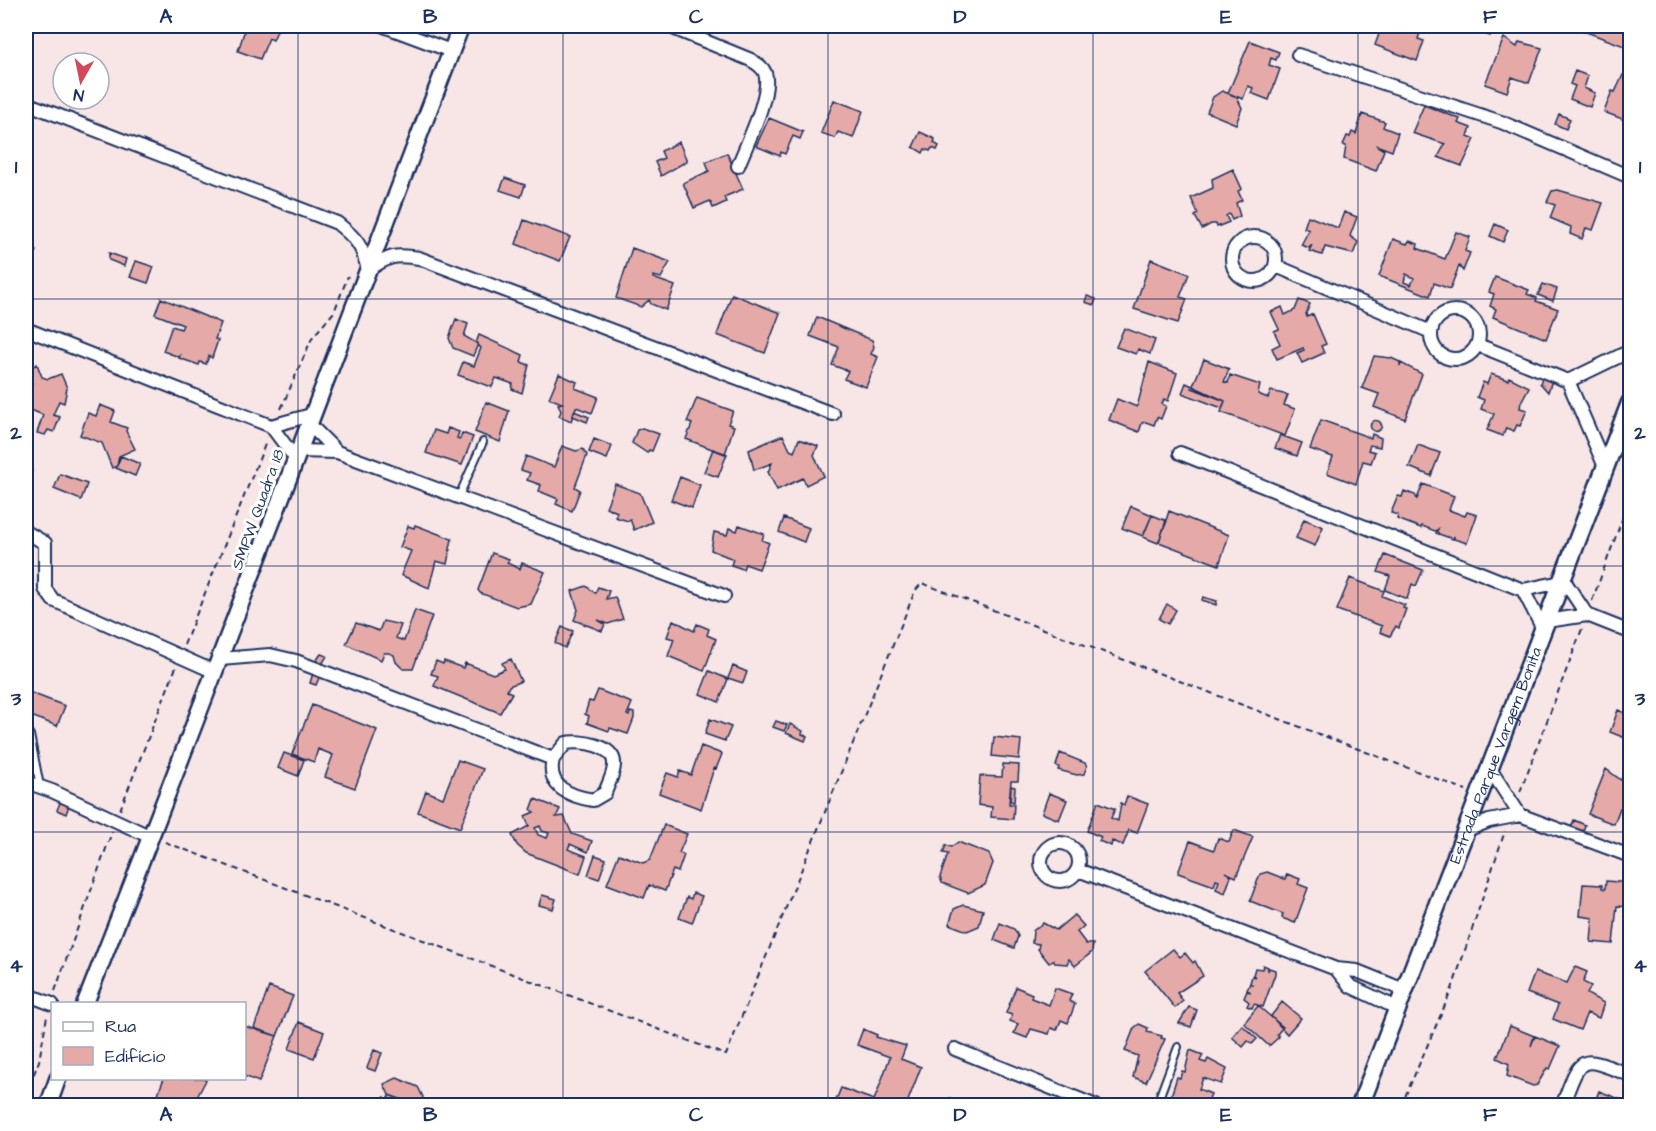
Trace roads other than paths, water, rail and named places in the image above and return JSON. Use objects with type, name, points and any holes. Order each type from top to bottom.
[{"type":"main road","name":"Estrada Parque Vargem Bonita","points":[[1360,1106],[1562,581],[1606,469],[1626,426],[1630,403]]},
{"type":"street","points":[[384,26],[451,51]]},
{"type":"street","name":"SMPW Quadra 18","points":[[86,1002],[218,666],[296,454],[461,26]]},
{"type":"street","points":[[668,26],[751,60],[760,65],[765,74],[764,96],[738,166]]},
{"type":"street","points":[[1298,55],[1502,122],[1630,177]]},
{"type":"street","points":[[26,104],[337,223],[356,238],[361,246],[368,270],[386,258],[399,255],[419,258],[833,414]]},
{"type":"street","points":[[1276,266],[1431,332]]},
{"type":"street","points":[[1448,312],[1462,312],[1474,320],[1477,326],[1478,345],[1469,356],[1455,360],[1442,356],[1433,345],[1431,332],[1437,320],[1448,312]]},
{"type":"street","points":[[26,329],[272,426],[296,454],[337,452],[724,596]]},
{"type":"street","points":[[1478,345],[1568,381],[1606,469]]},
{"type":"street","points":[[1568,381],[1630,351]]},
{"type":"street","points":[[272,426],[310,419],[337,452]]},
{"type":"street","points":[[1180,453],[1523,590],[1562,581],[1587,615],[1630,632]]},
{"type":"street","points":[[26,532],[45,543],[45,589],[53,600],[180,657],[218,666],[270,656],[296,661],[553,759]]},
{"type":"street","points":[[1523,590],[1545,625],[1587,615]]},
{"type":"street","points":[[572,742],[583,742],[608,751],[613,757],[614,765],[605,793],[593,800],[558,787],[551,778],[553,759],[562,746],[572,742]]},
{"type":"street","points":[[1490,769],[1520,814]]},
{"type":"street","points":[[26,782],[151,837]]},
{"type":"street","points":[[1467,830],[1489,821],[1520,814],[1630,856]]},
{"type":"street","points":[[1078,870],[1336,969],[1357,971],[1404,990]]},
{"type":"street","points":[[1336,969],[1350,986],[1397,1008]]},
{"type":"street","points":[[26,993],[51,1004]]},
{"type":"street","points":[[955,1049],[1096,1106]]},
{"type":"street","points":[[1562,1106],[1576,1069],[1585,1061],[1594,1061],[1630,1075]]},
{"type":"street","points":[[48,1106],[57,1080]]},
{"type":"lane","points":[[459,496],[483,442]]},
{"type":"lane","points":[[26,729],[30,735],[40,787]]},
{"type":"lane","points":[[1156,1106],[1178,1047]]}]
